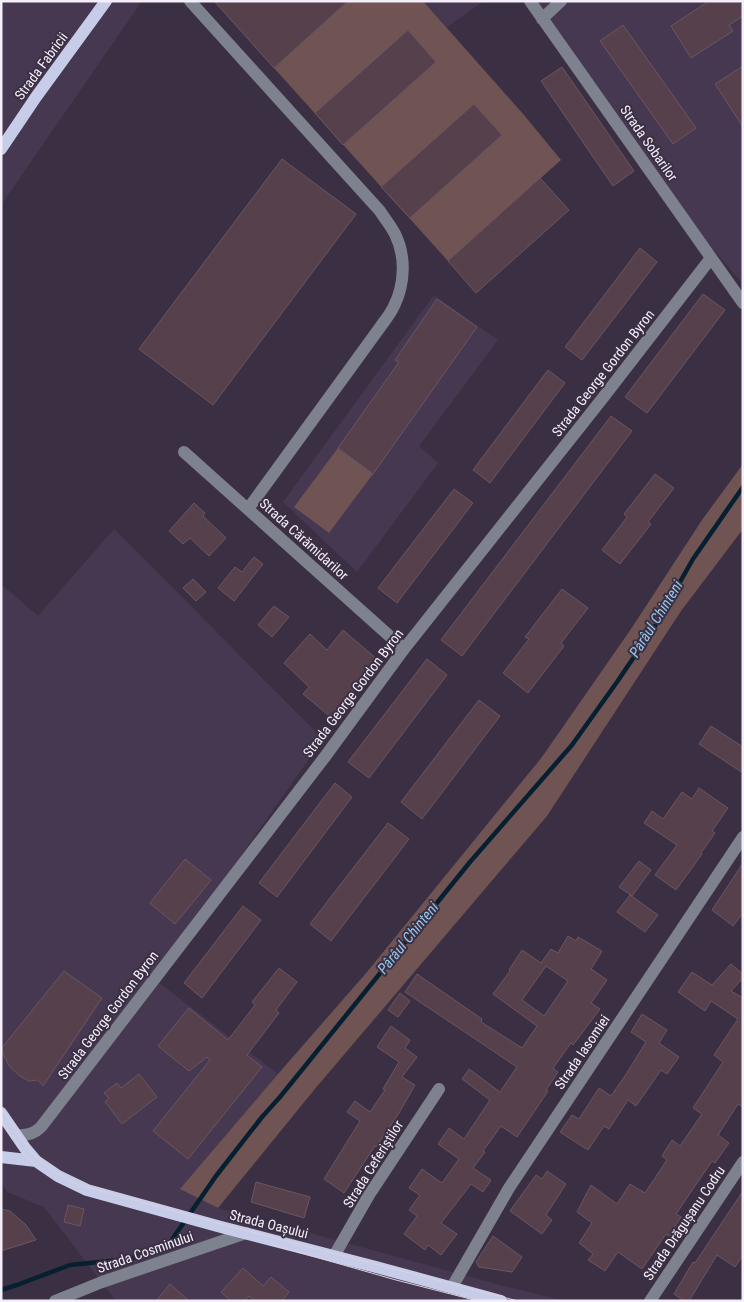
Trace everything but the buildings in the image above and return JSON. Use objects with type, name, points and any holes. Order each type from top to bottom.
[{"type":"main road","name":"Strada Fabricii","points":[[1,149],[106,1]]},
{"type":"main road","name":"Strada Oașului","points":[[1,1113],[36,1161],[72,1184],[87,1190],[221,1228],[501,1301]]},
{"type":"main road","points":[[1,1156],[12,1147],[16,1135]]},
{"type":"main road","name":"Strada Oașului","points":[[1,1156],[36,1161]]},
{"type":"street","points":[[190,1],[380,211],[396,236],[403,267],[402,284],[386,319],[248,509]]},
{"type":"street","name":"Strada Sobarilor","points":[[530,1],[743,303]]},
{"type":"street","points":[[542,19],[561,1]]},
{"type":"street","name":"Strada George Gordon Byron","points":[[16,1135],[30,1134],[36,1132],[41,1127],[324,758],[404,649],[596,407],[711,258]]},
{"type":"street","name":"Strada Cărămidarilor","points":[[184,452],[404,649]]},
{"type":"street","name":"Strada Iasomiei","points":[[452,1287],[509,1188],[743,837]]},
{"type":"street","name":"Strada Ceferiștilor","points":[[334,1256],[369,1195],[439,1089]]},
{"type":"street","name":"Strada Drăgușanu Codru","points":[[650,1301],[743,1162]]},
{"type":"street","name":"Strada Cosminului","points":[[54,1301],[102,1282],[246,1233]]},
{"type":"shaded area","points":[[1,1],[142,1],[1,205]]},
{"type":"shaded area","points":[[348,1],[423,1],[524,115],[561,160],[448,261],[274,68]]},
{"type":"shaded area","points":[[423,1],[484,1],[447,27]]},
{"type":"shaded area","points":[[530,1],[743,1],[743,284],[670,199]]},
{"type":"shaded area","points":[[434,295],[498,340],[419,446],[438,463],[357,572],[283,502]]},
{"type":"shaded area","points":[[338,448],[373,474],[329,533],[294,507]]},
{"type":"shaded area","points":[[743,464],[743,529],[681,611],[547,816],[314,1090],[218,1208],[180,1189],[367,972],[542,757],[631,629],[702,520]]},
{"type":"shaded area","points":[[114,529],[323,739],[154,979],[278,1074],[181,1189],[218,1208],[565,1301],[116,1301],[44,1207],[7,1192],[1,1182],[1,584],[38,616]]},
{"type":"waterway","name":"Pârâul Chinteni","points":[[1,1290],[70,1265],[129,1259],[159,1250],[171,1241],[216,1176],[262,1117],[470,862],[572,745],[655,626],[693,559],[743,487]]},
{"type":"tram line","points":[[1,1108],[33,1154],[58,1174],[79,1185],[518,1301]]},
{"type":"tram line","points":[[1,1121],[21,1150],[35,1165]]},
{"type":"tram line","points":[[273,1245],[478,1301]]}]
